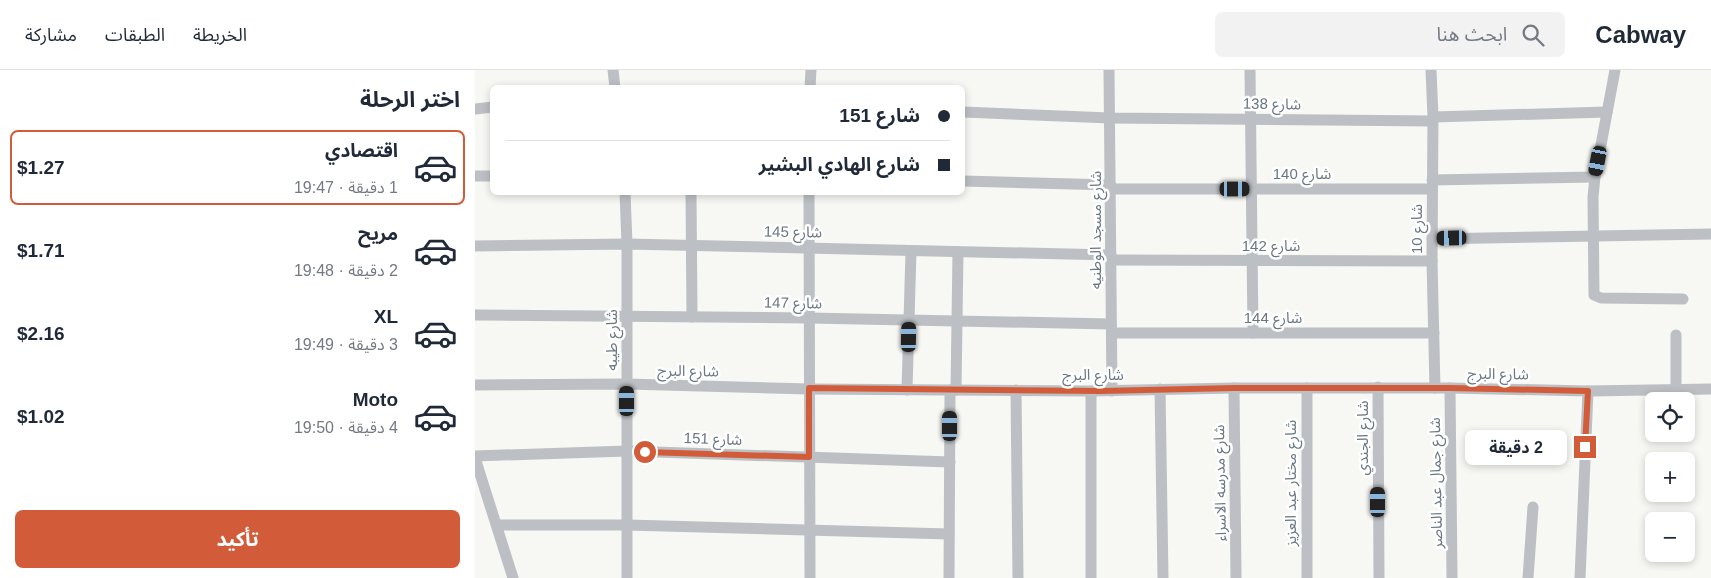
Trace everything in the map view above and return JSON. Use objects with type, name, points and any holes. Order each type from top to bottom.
[{"type":"street","points":[[613,70],[615,85]]},
{"type":"street","points":[[811,70],[811,85]]},
{"type":"street","name":"شارع مسجد الوطنيه","points":[[1109,70],[1112,390]]},
{"type":"street","points":[[1251,70],[1253,333]]},
{"type":"street","name":"شارع 10","points":[[1431,70],[1435,388]]},
{"type":"street","points":[[1615,70],[1593,197],[1593,291],[1597,297],[1683,299]]},
{"type":"street","points":[[475,109],[490,107]]},
{"type":"street","name":"شارع 138","points":[[965,112],[1110,118],[1433,119],[1607,112]]},
{"type":"street","points":[[475,176],[490,176]]},
{"type":"street","name":"شارع 140","points":[[965,181],[1111,187],[1253,189],[1432,185],[1595,177]]},
{"type":"street","name":"شارع طيبه","points":[[625,195],[627,244],[627,578]]},
{"type":"street","points":[[691,195],[692,317]]},
{"type":"street","points":[[809,195],[810,578]]},
{"type":"street","points":[[1432,239],[1711,234]]},
{"type":"street","name":"شارع 145","points":[[475,246],[627,244],[958,252],[1111,258]]},
{"type":"street","points":[[907,390],[911,251]]},
{"type":"street","points":[[949,578],[950,462],[958,252]]},
{"type":"street","name":"شارع 142","points":[[1111,258],[1253,261],[1432,261]]},
{"type":"street","name":"شارع 147","points":[[475,315],[909,320],[1111,328]]},
{"type":"street","name":"شارع 144","points":[[1111,328],[1253,333],[1433,333]]},
{"type":"street","points":[[1676,335],[1676,390]]},
{"type":"street","name":"شارع البرج","points":[[475,385],[627,384],[907,390],[1091,391],[1234,388],[1450,388],[1588,391],[1711,389]]},
{"type":"street","name":"شارع مدرسه الاسراء","points":[[1234,388],[1236,578]]},
{"type":"street","name":"شارع مختار عبد العزيز","points":[[1307,388],[1307,578]]},
{"type":"street","name":"شارع الجندي","points":[[1378,388],[1379,578]]},
{"type":"street","name":"شارع جمال عبد الناصر","points":[[1450,388],[1452,578]]},
{"type":"street","points":[[1016,390],[1017,578]]},
{"type":"street","points":[[1160,390],[1163,578]]},
{"type":"street","points":[[1091,391],[1091,578]]},
{"type":"street","points":[[1580,578],[1588,391]]},
{"type":"street","name":"شارع 151","points":[[475,457],[627,451],[950,462]]},
{"type":"street","points":[[475,457],[513,578]]},
{"type":"street","points":[[1528,578],[1533,507]]},
{"type":"street","points":[[497,525],[627,524],[949,534]]},
{"type":"route","points":[[645,452],[809,457],[809,388],[1101,391],[1234,388],[1450,388],[1588,391],[1585,447]]}]
